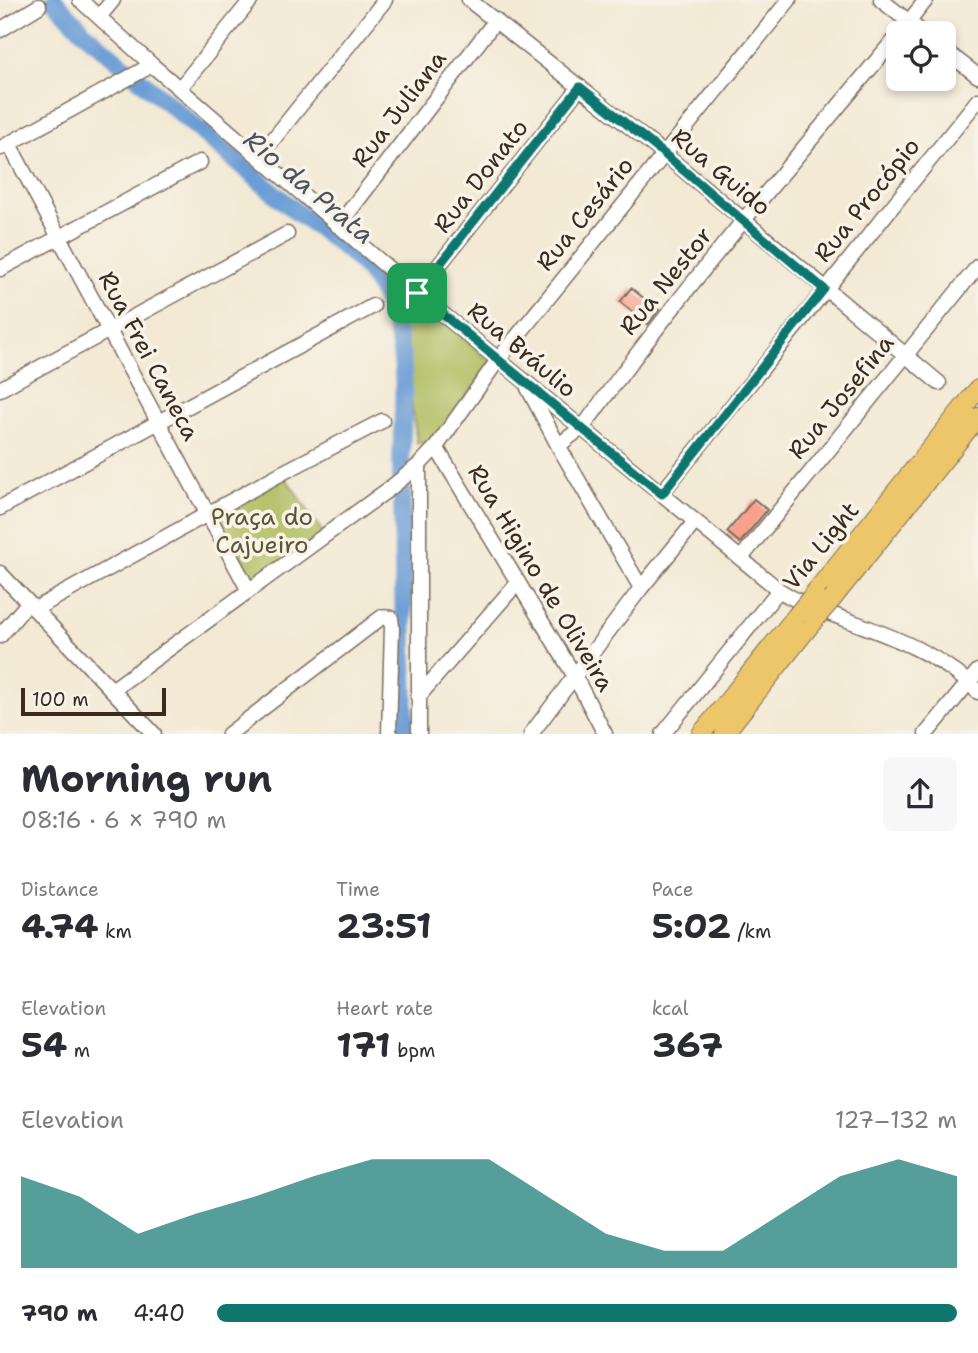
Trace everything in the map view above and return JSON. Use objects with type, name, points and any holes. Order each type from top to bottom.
[{"type":"main road","name":"Via Light","points":[[724,733],[804,620],[816,591],[978,389]]},
{"type":"main road","name":"Via Light","points":[[701,733],[804,620],[834,597],[978,416]]},
{"type":"street","name":"Rua Bráulio","points":[[80,0],[146,68],[180,88],[417,293],[779,590],[806,606],[915,646],[975,682]]},
{"type":"street","points":[[99,17],[113,0]]},
{"type":"street","points":[[180,88],[251,0]]},
{"type":"street","points":[[259,157],[385,0]]},
{"type":"street","name":"Rua Guido","points":[[469,0],[663,153],[939,383]]},
{"type":"street","name":"Rua Cesário","points":[[112,690],[389,489],[436,447],[498,360],[789,0]]},
{"type":"street","points":[[881,0],[896,21]]},
{"type":"street","name":"Rua Nestor","points":[[909,21],[926,0]]},
{"type":"street","points":[[0,30],[39,6]]},
{"type":"street","name":"Rua Juliana","points":[[338,226],[496,20]]},
{"type":"street","name":"Rua Nestor","points":[[559,447],[567,436],[582,429],[625,369],[886,49]]},
{"type":"street","points":[[956,59],[978,76]]},
{"type":"street","points":[[4,146],[146,68]]},
{"type":"street","name":"Rua Donato","points":[[417,293],[580,87]]},
{"type":"street","name":"Rua Procópio","points":[[662,494],[978,100]]},
{"type":"street","name":"Rua Frei Caneca","points":[[4,146],[60,237],[249,591]]},
{"type":"street","points":[[0,269],[200,162]]},
{"type":"street","points":[[0,388],[287,234]]},
{"type":"street","name":"Rua Josefina","points":[[741,558],[978,266]]},
{"type":"street","points":[[0,508],[373,306]]},
{"type":"street","points":[[524,382],[641,588]]},
{"type":"street","points":[[0,636],[32,606],[382,421]]},
{"type":"street","name":"Rua Higino de Oliveira","points":[[436,447],[574,675],[605,733]]},
{"type":"street","points":[[414,469],[419,733]]},
{"type":"street","points":[[531,733],[641,588],[695,522]]},
{"type":"street","points":[[0,573],[154,733]]},
{"type":"street","points":[[418,697],[518,582]]},
{"type":"street","points":[[663,733],[779,590]]},
{"type":"street","points":[[229,733],[382,617],[391,618],[392,627],[389,733]]},
{"type":"street","points":[[926,733],[975,682]]},
{"type":"green space","points":[[383,268],[491,362],[432,444],[417,443],[401,328]]},
{"type":"green space","name":"Praça do Cajueiro","points":[[283,474],[324,534],[249,588],[208,515]]},
{"type":"building","points":[[631,288],[659,310],[648,324],[620,302]]},
{"type":"building","points":[[754,499],[767,510],[740,543],[727,532]]},
{"type":"waterway","name":"Rio da Prata","points":[[54,0],[84,32],[296,212],[353,256],[368,271],[383,295],[396,330],[403,370],[401,474],[405,734]]},
{"type":"route","points":[[580,87],[824,289],[662,494],[417,293],[580,87]]}]
